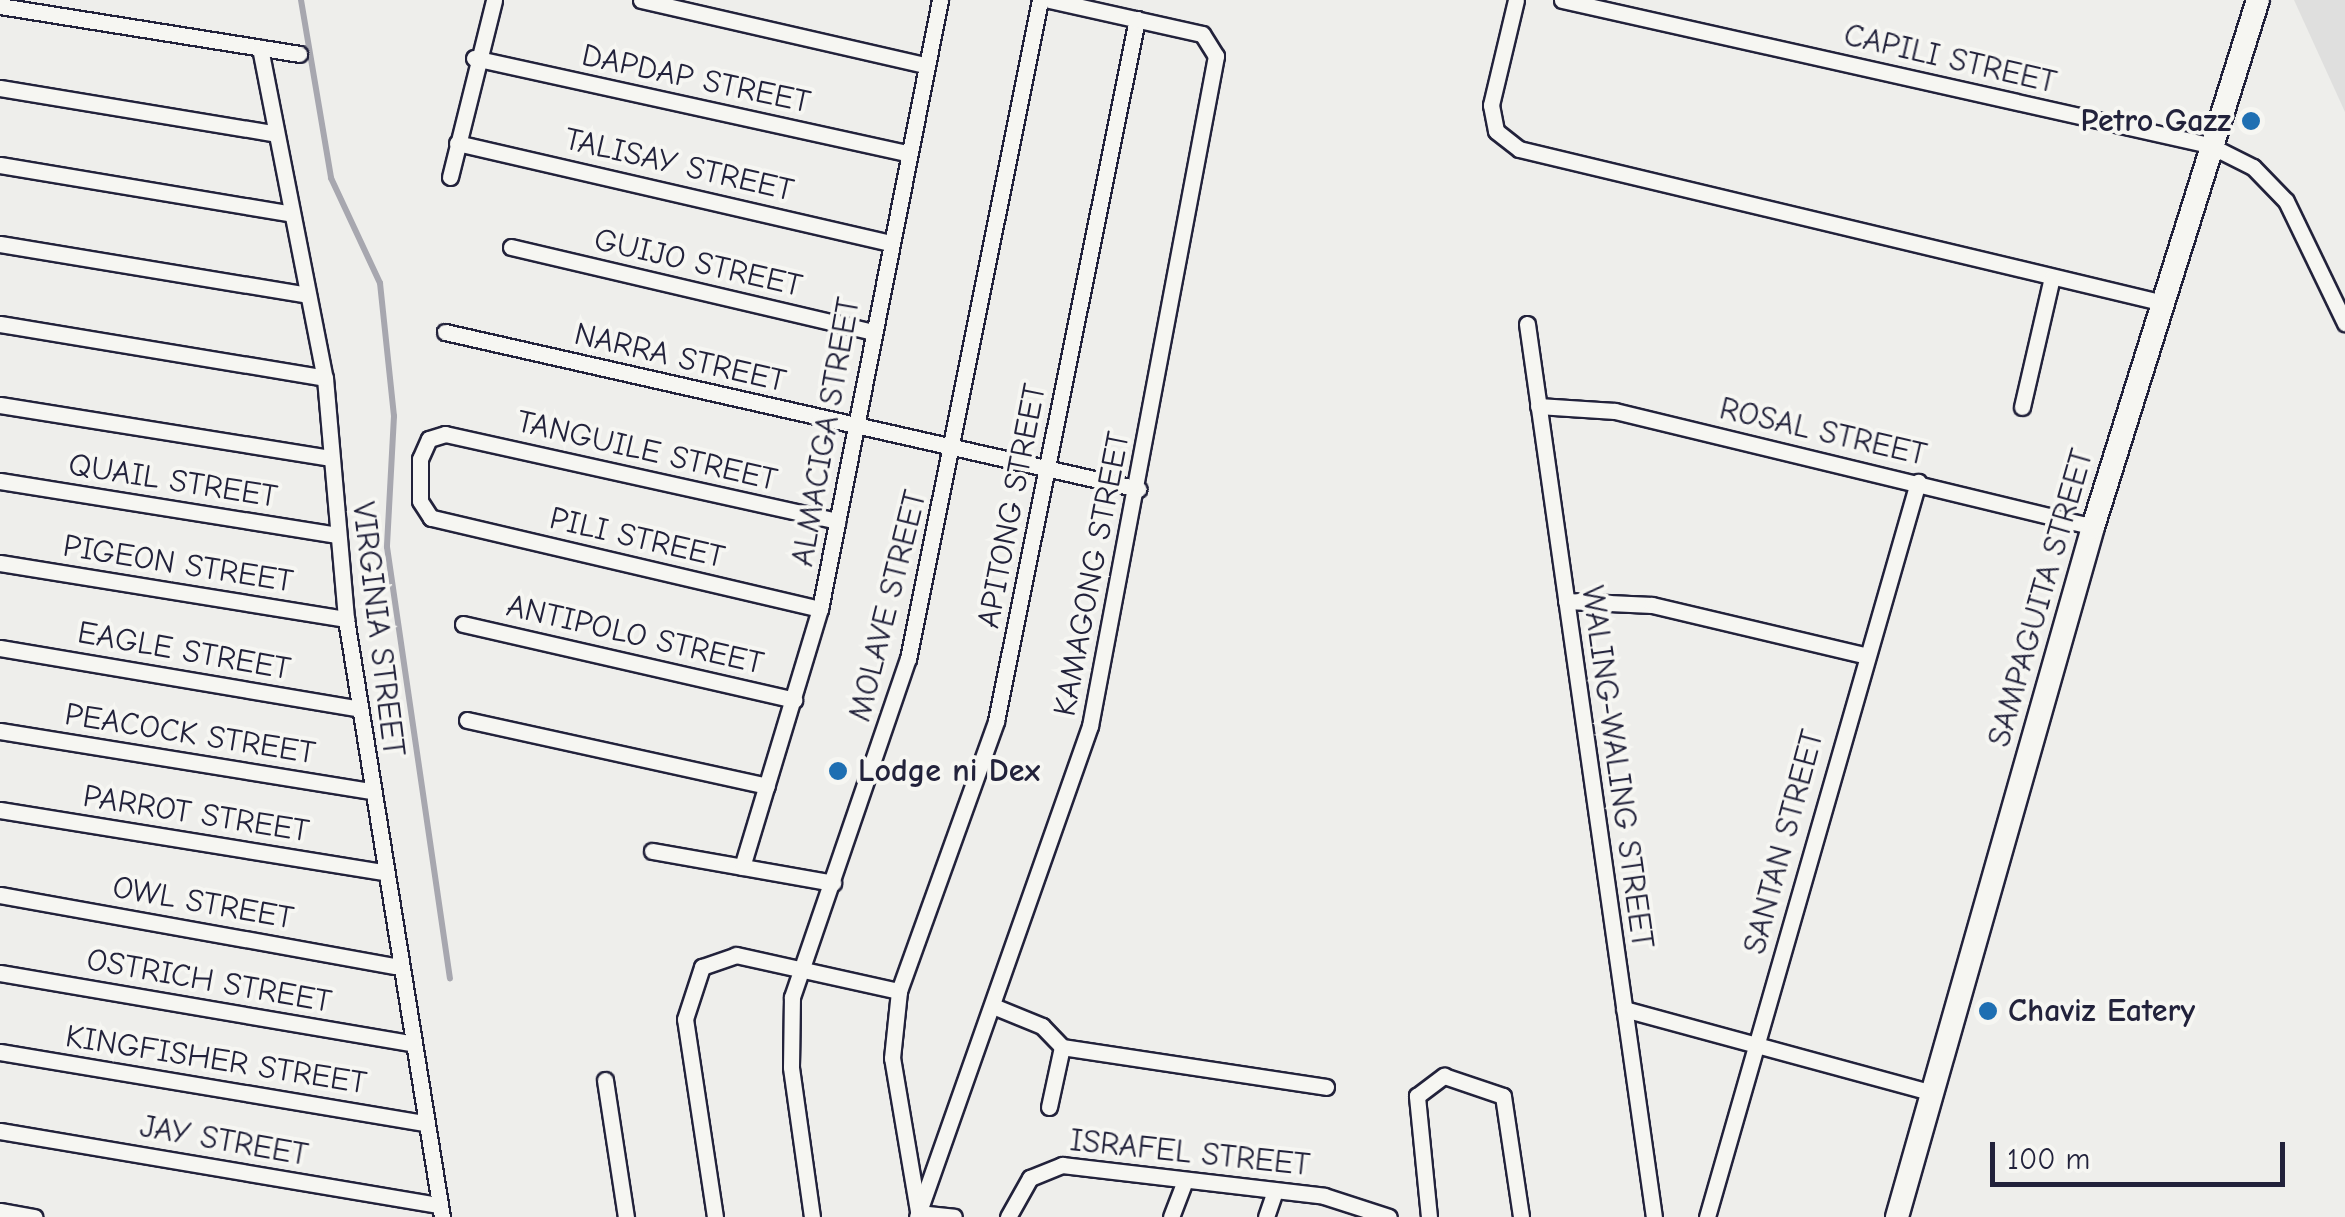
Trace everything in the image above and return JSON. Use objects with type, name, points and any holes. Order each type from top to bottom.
[{"type":"street","points":[[450,177],[474,58],[494,0]]},
{"type":"street","points":[[641,0],[925,65]]},
{"type":"street","name":"ALMACIGA STREET","points":[[742,867],[820,609],[888,243],[940,0]]},
{"type":"street","name":"MOLAVE STREET","points":[[812,1217],[791,1067],[800,969],[897,698],[953,448],[1040,0]]},
{"type":"street","points":[[1050,0],[1137,19]]},
{"type":"street","points":[[1516,0],[1491,106],[1496,130],[1518,150],[2164,303]]},
{"type":"street","name":"CAPILI STREET","points":[[1562,0],[2208,145],[2253,167],[2286,201],[2345,323]]},
{"type":"street","name":"SAMPAGUITA STREET","points":[[1897,1217],[2093,527],[2164,303],[2208,145],[2258,0]]},
{"type":"street","points":[[0,6],[299,54]]},
{"type":"street","name":"KAMAGONG STREET","points":[[918,1215],[1090,726],[1138,490],[1213,42],[1137,19]]},
{"type":"street","name":"APITONG STREET","points":[[918,1215],[892,1058],[898,991],[996,721],[1137,19]]},
{"type":"street","name":"VIRGINIA STREET","points":[[260,48],[288,213],[325,378],[346,619],[396,966],[441,1211]]},
{"type":"street","name":"DAPDAP STREET","points":[[474,58],[906,152]]},
{"type":"street","points":[[0,88],[273,133]]},
{"type":"street","name":"TALISAY STREET","points":[[457,142],[888,243]]},
{"type":"street","points":[[0,165],[288,213]]},
{"type":"street","points":[[0,244],[308,295]]},
{"type":"street","name":"GUIJO STREET","points":[[511,246],[873,332]]},
{"type":"street","points":[[2022,407],[2052,276]]},
{"type":"street","points":[[0,324],[325,378]]},
{"type":"street","name":"WALING-WALING STREET","points":[[1527,324],[1654,1217]]},
{"type":"street","name":"NARRA STREET","points":[[444,332],[1138,490]]},
{"type":"street","points":[[0,405],[330,458]]},
{"type":"street","name":"ROSAL STREET","points":[[1538,406],[1590,405],[2093,527]]},
{"type":"street","name":"TANGUILE STREET","points":[[445,434],[837,521]]},
{"type":"street","name":"PILI STREET","points":[[445,434],[424,446],[418,491],[441,521],[820,609]]},
{"type":"street","name":"QUAIL STREET","points":[[0,481],[336,535]]},
{"type":"street","name":"SANTAN STREET","points":[[1707,1217],[1863,656],[1918,482]]},
{"type":"street","name":"PIGEON STREET","points":[[0,563],[346,619]]},
{"type":"street","points":[[1566,601],[1652,605],[1863,656]]},
{"type":"street","name":"ANTIPOLO STREET","points":[[462,624],[794,700]]},
{"type":"street","name":"EAGLE STREET","points":[[0,648],[359,709]]},
{"type":"street","points":[[467,720],[767,786]]},
{"type":"street","name":"PEACOCK STREET","points":[[0,732],[371,791]]},
{"type":"street","name":"PARROT STREET","points":[[0,810],[382,872]]},
{"type":"street","points":[[652,851],[833,884]]},
{"type":"street","name":"OWL STREET","points":[[0,895],[396,966]]},
{"type":"street","points":[[715,1217],[685,1019],[702,967],[726,955],[898,991]]},
{"type":"street","name":"OSTRICH STREET","points":[[0,973],[409,1043]]},
{"type":"street","points":[[993,1006],[1042,1026],[1062,1047],[1326,1086]]},
{"type":"street","points":[[1624,1008],[1758,1040],[1934,1093]]},
{"type":"street","points":[[1049,1107],[1062,1047]]},
{"type":"street","name":"KINGFISHER STREET","points":[[0,1052],[423,1123]]},
{"type":"street","points":[[1429,1217],[1418,1092],[1444,1076],[1500,1092],[1521,1217]]},
{"type":"street","points":[[604,1080],[626,1217]]},
{"type":"street","name":"JAY STREET","points":[[0,1131],[441,1211]]},
{"type":"street","name":"ISRAFEL STREET","points":[[1008,1217],[1030,1178],[1051,1166],[1275,1191],[1389,1217]]},
{"type":"street","points":[[1171,1217],[1184,1183]]},
{"type":"street","points":[[1266,1217],[1275,1191]]},
{"type":"street","points":[[5,1214],[34,1217]]},
{"type":"street","points":[[918,1215],[954,1217]]},
{"type":"shaded area","points":[[2294,0],[2345,0],[2345,112]]},
{"type":"waterway","points":[[301,0],[331,178],[380,283],[394,416],[387,547],[450,978]]},
{"type":"place","name":"Petro Gazz","points":[[2251,121]]},
{"type":"place","name":"Lodge ni Dex","points":[[838,771]]},
{"type":"place","name":"Chaviz Eatery","points":[[1988,1011]]}]
